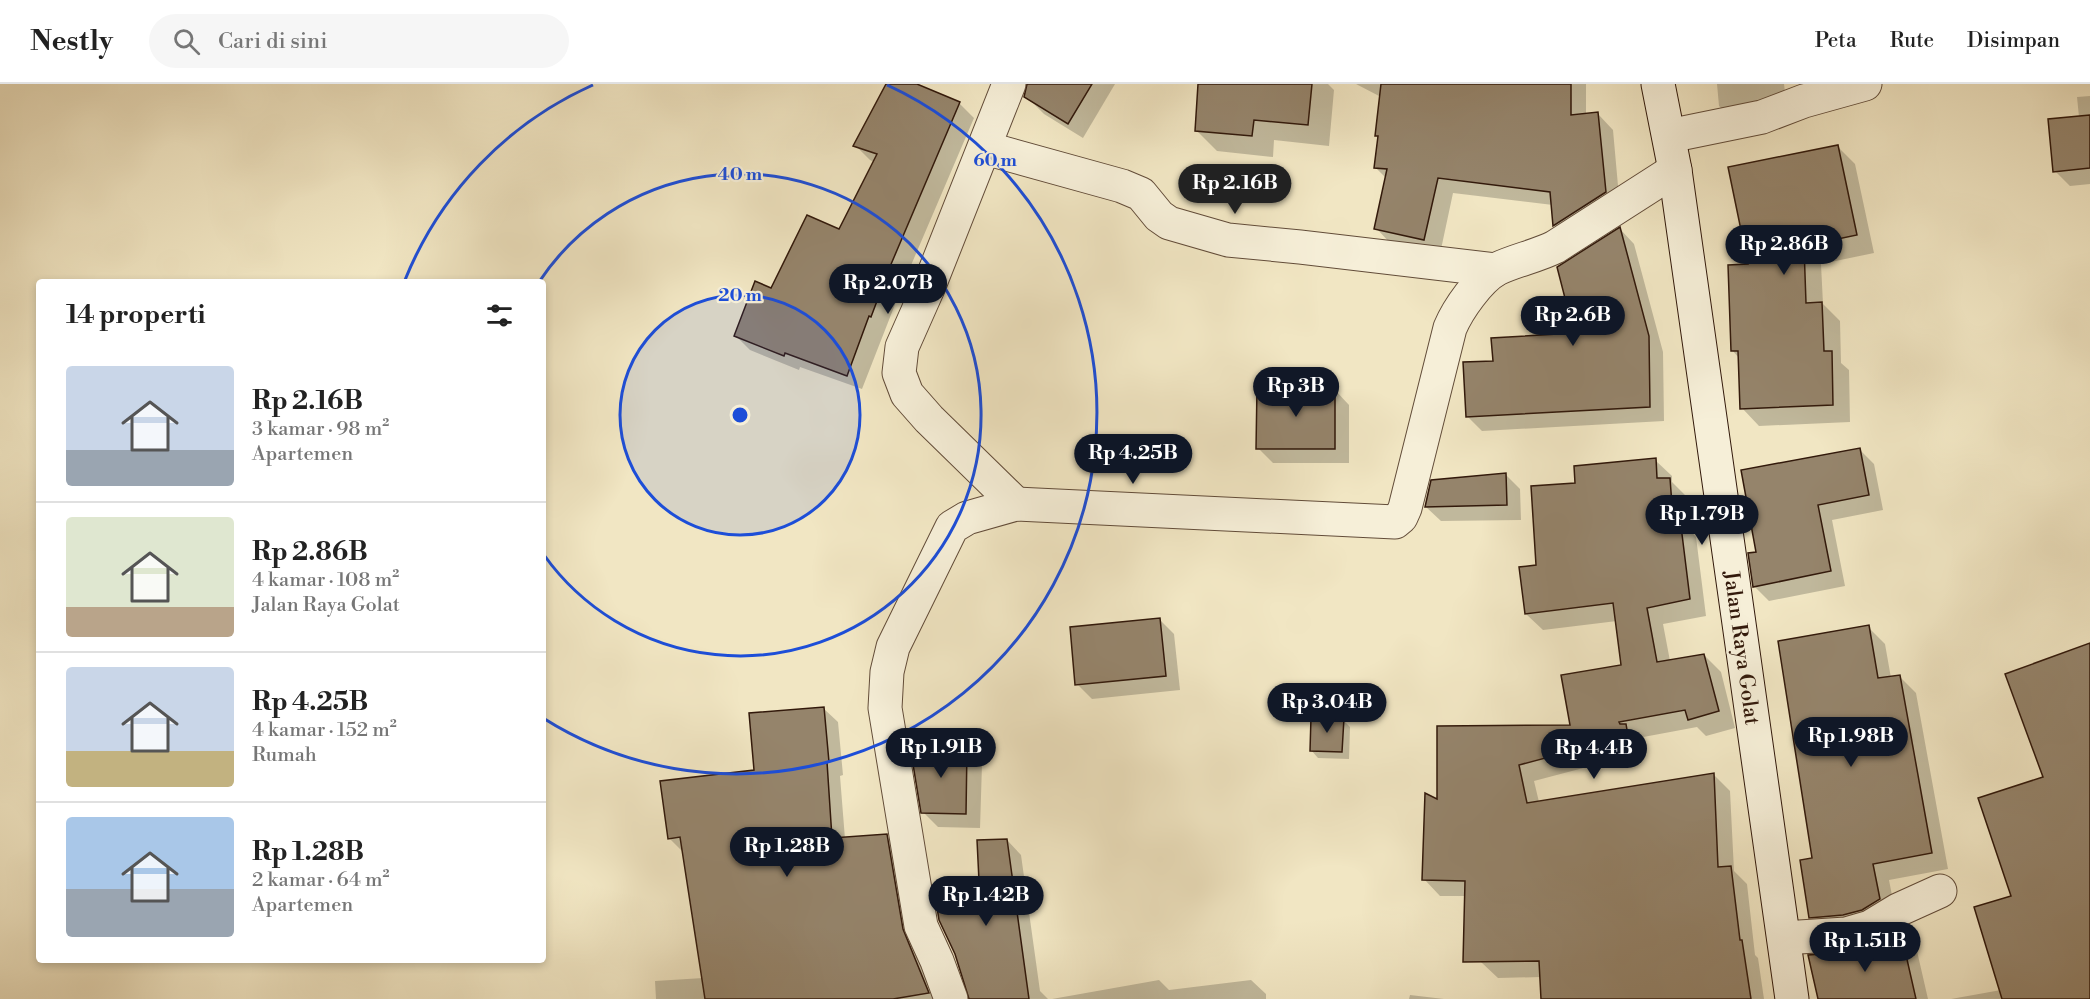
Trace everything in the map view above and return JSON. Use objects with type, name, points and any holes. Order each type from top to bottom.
[{"type":"street","points":[[1009,84],[929,286],[902,347],[899,373],[907,394],[929,419],[1016,504]]},
{"type":"street","name":"Jalan Raya Golat","points":[[1658,84],[1675,170],[1792,999]]},
{"type":"street","points":[[1669,136],[1762,117],[1804,101],[1865,84]]},
{"type":"street","points":[[985,148],[1122,186],[1140,194],[1159,216],[1169,223],[1228,240],[1495,270]]},
{"type":"street","points":[[951,999],[921,926],[885,708],[887,672],[893,647],[952,527],[967,518],[1016,504],[1395,522],[1401,517],[1405,508],[1450,328],[1458,310],[1467,298],[1495,270],[1556,247],[1675,170]]},
{"type":"street","points":[[1784,938],[1846,934],[1870,927],[1898,910],[1940,891]]},
{"type":"building","points":[[886,84],[917,84],[960,102],[871,317],[869,316],[847,376],[785,353],[784,356],[734,336],[755,281],[771,288],[807,215],[839,229],[877,154],[853,146]]},
{"type":"building","points":[[1027,84],[1092,84],[1068,124],[1024,97]]},
{"type":"building","points":[[1198,84],[1312,84],[1308,125],[1254,120],[1252,136],[1195,131]]},
{"type":"building","points":[[1381,84],[1571,84],[1571,115],[1598,112],[1606,192],[1553,226],[1550,192],[1438,178],[1424,240],[1374,229],[1387,169],[1374,168]]},
{"type":"building","points":[[2090,115],[2090,168],[2053,172],[2048,119]]},
{"type":"building","points":[[1838,145],[1857,235],[1804,246],[1806,303],[1822,302],[1824,351],[1832,351],[1833,405],[1740,409],[1738,351],[1731,351],[1728,265],[1748,264],[1728,167]]},
{"type":"building","points":[[1620,227],[1649,336],[1650,407],[1466,417],[1463,362],[1493,361],[1491,338],[1574,333],[1557,267]]},
{"type":"building","points":[[1257,387],[1335,388],[1335,449],[1256,449]]},
{"type":"building","points":[[1860,448],[1869,495],[1818,505],[1831,571],[1753,587],[1748,553],[1756,552],[1741,470]]},
{"type":"building","points":[[1656,458],[1657,478],[1670,478],[1673,519],[1680,518],[1690,599],[1647,608],[1657,662],[1704,654],[1719,711],[1688,720],[1685,710],[1619,722],[1626,724],[1628,736],[1519,765],[1527,803],[1714,773],[1718,867],[1731,866],[1740,940],[1742,940],[1751,999],[1541,999],[1539,961],[1463,962],[1465,881],[1422,880],[1425,793],[1437,799],[1437,726],[1570,725],[1561,675],[1621,665],[1613,603],[1525,614],[1519,567],[1536,565],[1531,486],[1575,483],[1574,466]]},
{"type":"building","points":[[1506,473],[1507,505],[1425,507],[1431,480]]},
{"type":"building","points":[[1160,618],[1166,676],[1075,685],[1070,627]]},
{"type":"building","points":[[1869,625],[1878,678],[1900,675],[1932,853],[1873,864],[1880,899],[1862,910],[1843,915],[1809,918],[1800,860],[1812,858],[1778,641]]},
{"type":"building","points":[[2090,643],[2090,999],[2002,999],[1974,907],[2011,896],[1978,798],[2043,777],[2005,674]]},
{"type":"building","points":[[824,707],[832,838],[887,834],[903,929],[929,993],[893,999],[705,999],[680,837],[668,839],[660,781],[754,770],[749,713]]},
{"type":"building","points":[[1311,717],[1344,718],[1342,752],[1310,751]]},
{"type":"building","points":[[910,746],[967,748],[966,814],[921,813]]},
{"type":"building","points":[[1007,839],[1029,999],[969,999],[955,954],[939,920],[934,888],[979,881],[977,840]]},
{"type":"building","points":[[1901,933],[1916,999],[1818,999],[1808,955],[1851,952],[1875,945]]}]
